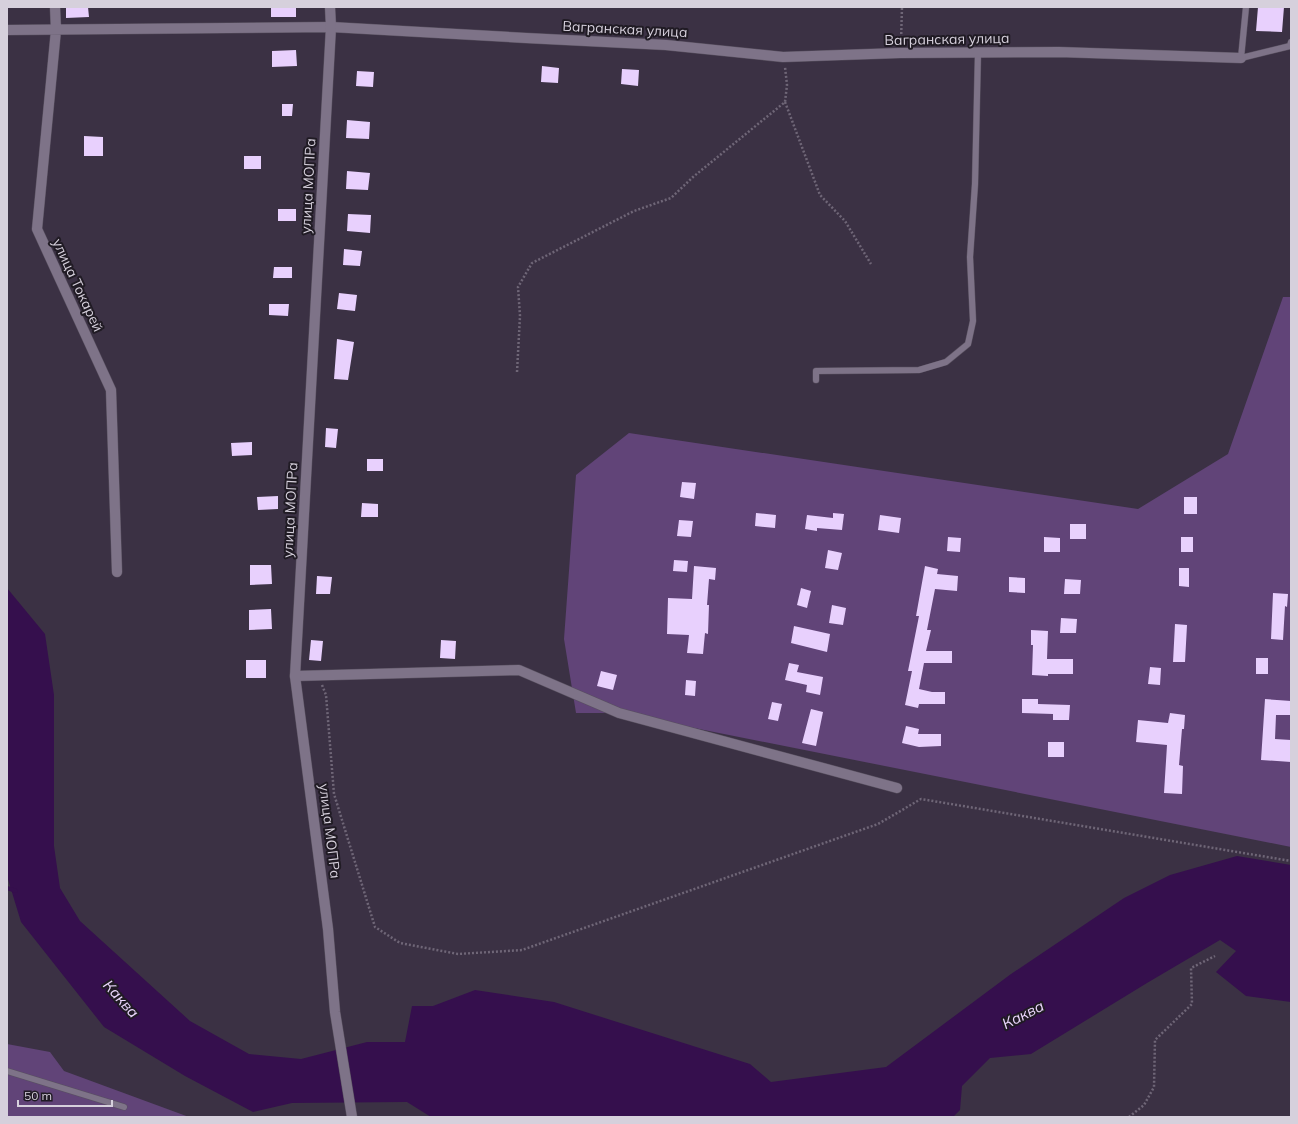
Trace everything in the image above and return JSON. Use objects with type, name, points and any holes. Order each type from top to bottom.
[{"type":"street","name":"улица Токарей","points":[[55,7],[56,30],[37,229],[111,390],[117,572]]},
{"type":"street","name":"улица МОПРа","points":[[330,7],[331,26],[295,676],[328,929],[335,1012],[352,1117]]},
{"type":"street","name":"Вагранская улица","points":[[7,30],[331,26],[666,45],[783,56],[900,53],[1059,52],[1241,58]]},
{"type":"street","points":[[295,676],[519,670],[619,713],[897,788]]},
{"type":"lane","points":[[1246,7],[1241,58],[1290,46],[1291,42]]},
{"type":"lane","points":[[816,380],[816,371],[919,370],[946,362],[968,344],[973,321],[970,257],[975,184],[978,52]]},
{"type":"lane","points":[[7,1071],[124,1106]]},
{"type":"path","points":[[900,53],[902,7]]},
{"type":"path","points":[[783,56],[787,85],[785,102],[820,196],[845,221],[871,264]]},
{"type":"path","points":[[517,372],[520,316],[518,287],[532,264],[634,211],[671,198],[693,177],[785,102]]},
{"type":"path","points":[[318,676],[326,695],[334,794],[375,928],[400,943],[458,954],[522,950],[878,824],[921,800],[1291,862]]},
{"type":"path","points":[[1129,1117],[1144,1105],[1154,1087],[1155,1040],[1192,1004],[1191,968],[1215,956]]},
{"type":"shaded area","points":[[1283,297],[1291,297],[1291,847],[619,713],[576,713],[564,639],[576,475],[629,433],[1138,509],[1228,454]]},
{"type":"shaded area","points":[[7,1044],[50,1052],[64,1071],[189,1117],[7,1117]]},
{"type":"water","name":"Каква","points":[[7,588],[45,634],[54,695],[54,846],[60,888],[80,921],[190,1021],[249,1054],[301,1059],[367,1042],[405,1042],[412,1006],[433,1006],[475,990],[554,1002],[750,1064],[771,1082],[886,1067],[1011,974],[1124,898],[1170,875],[1237,856],[1291,865],[1291,1002],[1246,996],[1216,972],[1236,951],[1220,940],[1031,1054],[990,1058],[962,1086],[960,1110],[953,1117],[431,1117],[407,1102],[292,1103],[253,1112],[185,1076],[104,1027],[21,922],[7,876]]},
{"type":"building","points":[[66,7],[88,7],[89,17],[66,18]]},
{"type":"building","points":[[271,7],[296,7],[296,17],[271,17]]},
{"type":"building","points":[[1258,7],[1284,7],[1282,32],[1256,31]]},
{"type":"building","points":[[296,50],[297,66],[272,67],[272,51]]},
{"type":"building","points":[[542,66],[559,68],[558,83],[541,82]]},
{"type":"building","points":[[622,69],[639,70],[638,86],[621,84]]},
{"type":"building","points":[[357,71],[374,72],[373,87],[356,86]]},
{"type":"building","points":[[282,104],[293,104],[292,116],[282,116]]},
{"type":"building","points":[[347,120],[370,122],[369,139],[346,138]]},
{"type":"building","points":[[84,136],[103,137],[103,156],[84,156]]},
{"type":"building","points":[[244,156],[261,156],[261,169],[244,169]]},
{"type":"building","points":[[347,171],[370,173],[368,190],[346,189]]},
{"type":"building","points":[[278,209],[296,209],[296,221],[278,221]]},
{"type":"building","points":[[348,214],[371,215],[370,233],[347,231]]},
{"type":"building","points":[[344,249],[362,251],[360,266],[343,265]]},
{"type":"building","points":[[274,267],[292,267],[292,278],[273,278]]},
{"type":"building","points":[[339,293],[357,295],[355,311],[337,309]]},
{"type":"building","points":[[269,304],[289,304],[288,316],[269,315]]},
{"type":"building","points":[[337,339],[354,342],[348,380],[334,379]]},
{"type":"building","points":[[326,428],[338,429],[336,448],[325,447]]},
{"type":"building","points":[[252,442],[252,455],[232,456],[231,443]]},
{"type":"building","points":[[367,459],[383,459],[383,471],[367,471]]},
{"type":"building","points":[[682,482],[696,483],[694,499],[680,497]]},
{"type":"building","points":[[278,496],[278,509],[258,510],[257,497]]},
{"type":"building","points":[[1184,497],[1197,497],[1197,514],[1184,514]]},
{"type":"building","points":[[362,503],[378,504],[378,517],[361,517]]},
{"type":"building","points":[[756,513],[776,515],[775,528],[755,526]]},
{"type":"building","points":[[833,513],[844,514],[842,530],[817,528],[817,531],[805,529],[807,515],[833,518]]},
{"type":"building","points":[[880,515],[901,518],[899,533],[878,530]]},
{"type":"building","points":[[679,520],[693,521],[691,537],[677,536]]},
{"type":"building","points":[[1070,524],[1086,524],[1086,539],[1070,539]]},
{"type":"building","points":[[948,537],[961,538],[960,552],[947,551]]},
{"type":"building","points":[[1044,537],[1060,538],[1060,552],[1044,552]]},
{"type":"building","points":[[1181,537],[1193,537],[1193,552],[1181,552]]},
{"type":"building","points":[[828,550],[842,553],[838,570],[825,568]]},
{"type":"building","points":[[674,560],[688,561],[687,572],[673,571]]},
{"type":"building","points":[[250,565],[271,565],[272,584],[250,585]]},
{"type":"building","points":[[694,566],[716,568],[715,580],[709,579],[707,605],[709,605],[708,634],[705,633],[703,654],[687,653],[689,635],[667,634],[668,598],[692,599]]},
{"type":"building","points":[[925,566],[938,569],[937,574],[958,576],[957,591],[935,589],[927,630],[931,630],[926,651],[952,651],[952,663],[924,663],[919,689],[932,692],[945,692],[945,704],[919,704],[918,708],[905,705],[912,671],[908,671],[919,616],[916,616]]},
{"type":"building","points":[[1179,568],[1189,568],[1189,587],[1179,586]]},
{"type":"building","points":[[317,576],[332,577],[330,594],[316,594]]},
{"type":"building","points":[[1009,577],[1025,578],[1025,593],[1009,592]]},
{"type":"building","points":[[1065,579],[1081,580],[1080,594],[1064,594]]},
{"type":"building","points":[[801,588],[811,591],[807,608],[797,605]]},
{"type":"building","points":[[1273,593],[1288,594],[1287,607],[1285,606],[1283,640],[1271,639]]},
{"type":"building","points":[[832,605],[846,608],[843,625],[829,623]]},
{"type":"building","points":[[271,609],[272,629],[249,630],[249,610]]},
{"type":"building","points":[[1061,618],[1077,619],[1076,633],[1060,633]]},
{"type":"building","points":[[1175,624],[1187,625],[1185,662],[1173,662]]},
{"type":"building","points":[[794,626],[830,634],[827,652],[791,643]]},
{"type":"building","points":[[1031,630],[1048,631],[1047,659],[1073,659],[1073,674],[1048,674],[1048,676],[1032,675],[1033,645],[1031,645]]},
{"type":"building","points":[[311,640],[323,641],[321,661],[309,660]]},
{"type":"building","points":[[441,640],[456,641],[455,659],[440,658]]},
{"type":"building","points":[[1256,658],[1268,658],[1268,674],[1256,674]]},
{"type":"building","points":[[246,660],[266,660],[266,678],[246,678]]},
{"type":"building","points":[[789,663],[799,665],[797,672],[823,677],[820,695],[806,692],[807,685],[785,680]]},
{"type":"building","points":[[1150,667],[1161,668],[1160,685],[1148,684]]},
{"type":"building","points":[[601,671],[617,675],[613,690],[597,686]]},
{"type":"building","points":[[686,680],[696,681],[695,696],[685,695]]},
{"type":"building","points":[[1022,699],[1038,699],[1038,704],[1070,705],[1069,720],[1053,720],[1053,714],[1022,713]]},
{"type":"building","points":[[1265,699],[1291,701],[1291,715],[1276,715],[1275,739],[1291,740],[1291,762],[1261,760]]},
{"type":"building","points":[[772,702],[782,704],[778,721],[768,719]]},
{"type":"building","points":[[811,709],[823,712],[816,746],[802,743]]},
{"type":"building","points":[[1170,713],[1185,715],[1184,729],[1182,729],[1179,765],[1183,766],[1182,794],[1164,793],[1167,745],[1136,742],[1138,720],[1168,723]]},
{"type":"building","points":[[906,726],[919,729],[918,734],[941,734],[941,746],[919,747],[902,743]]},
{"type":"building","points":[[1048,742],[1064,742],[1064,757],[1048,757]]},
{"type":"waterway","points":[[7,888],[16,891]]}]
